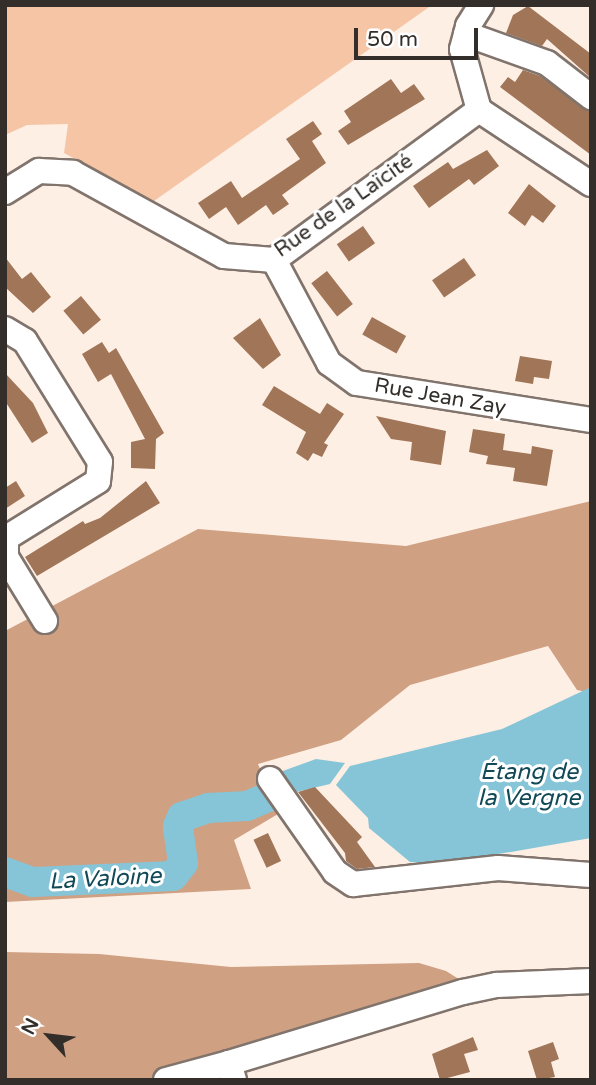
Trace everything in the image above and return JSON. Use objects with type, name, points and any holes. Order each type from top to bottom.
[{"type":"street","points":[[481,5],[466,34],[462,49],[465,72],[479,110],[591,184]]},
{"type":"street","points":[[466,34],[547,63],[591,97]]},
{"type":"street","name":"Rue de la Laïcité","points":[[5,192],[39,171],[73,173],[224,256],[274,260],[479,110]]},
{"type":"street","name":"Rue Jean Zay","points":[[274,260],[329,363],[357,383],[591,420]]},
{"type":"street","points":[[5,329],[25,341],[100,462],[97,481],[6,538],[6,557],[45,621]]},
{"type":"street","points":[[270,779],[335,872],[353,884],[498,868],[591,875]]},
{"type":"street","points":[[166,1080],[231,1071],[463,992],[497,985],[591,981]]},
{"type":"shaded area","points":[[5,5],[432,5],[154,201],[64,153],[68,124],[27,125],[5,135]]},
{"type":"shaded area","points":[[591,501],[591,693],[577,690],[548,646],[410,685],[341,740],[258,764],[278,814],[234,840],[251,889],[5,902],[5,631],[198,529],[406,546]]},
{"type":"shaded area","points":[[5,952],[99,954],[231,967],[419,963],[446,971],[484,995],[198,1080],[5,1080]]},
{"type":"water","name":"Étang de la Vergne","points":[[591,687],[591,838],[441,864],[410,862],[369,828],[368,818],[336,785],[350,766],[502,729]]},
{"type":"water","points":[[316,759],[345,763],[330,784],[292,793],[280,772]]},
{"type":"water","points":[[272,791],[273,795],[247,806],[208,808],[182,817],[178,826],[183,863],[173,876],[107,881],[50,876],[16,891],[5,886],[5,881],[19,888],[5,878],[5,866],[38,875],[171,872],[176,866],[173,823],[183,811],[208,803],[249,801]]},
{"type":"building","points":[[528,6],[591,54],[591,78],[547,39],[542,46],[506,33],[513,15]]},
{"type":"building","points":[[523,70],[540,76],[591,112],[591,155],[500,87],[508,77],[515,82]]},
{"type":"building","points":[[391,79],[401,93],[414,84],[425,99],[348,145],[338,131],[351,122],[344,111]]},
{"type":"building","points":[[313,121],[322,134],[312,141],[326,163],[282,195],[289,204],[273,215],[266,205],[238,225],[226,207],[209,219],[198,203],[231,181],[242,198],[300,159],[286,139]]},
{"type":"building","points":[[487,150],[499,166],[474,185],[469,179],[429,208],[413,186],[448,162],[453,169]]},
{"type":"building","points":[[529,184],[556,206],[543,223],[532,215],[525,226],[508,213]]},
{"type":"building","points":[[363,226],[375,243],[349,262],[337,244]]},
{"type":"building","points":[[5,257],[22,279],[31,272],[51,297],[33,313],[5,287]]},
{"type":"building","points":[[464,258],[476,275],[444,298],[432,280]]},
{"type":"building","points":[[327,271],[353,304],[337,316],[311,283]]},
{"type":"building","points":[[81,296],[101,320],[83,335],[63,311]]},
{"type":"building","points":[[372,317],[406,336],[396,353],[362,334]]},
{"type":"building","points":[[260,318],[281,355],[263,369],[233,338]]},
{"type":"building","points":[[102,342],[109,353],[116,348],[164,433],[156,439],[155,469],[131,468],[131,442],[145,439],[111,374],[98,382],[82,354]]},
{"type":"building","points":[[520,356],[552,361],[549,379],[534,377],[533,384],[515,381]]},
{"type":"building","points":[[5,373],[33,403],[48,433],[32,443],[5,401]]},
{"type":"building","points":[[274,386],[320,414],[327,403],[344,414],[324,443],[328,445],[322,457],[313,453],[308,461],[296,453],[306,432],[262,405]]},
{"type":"building","points":[[376,416],[446,431],[441,465],[410,460],[412,442],[391,439]]},
{"type":"building","points":[[473,429],[505,434],[503,450],[531,454],[532,446],[553,450],[547,486],[513,481],[515,468],[486,464],[488,456],[469,452]]},
{"type":"building","points":[[16,481],[25,496],[5,509],[5,488]]},
{"type":"building","points":[[146,481],[160,503],[37,576],[25,557],[83,521],[85,524],[100,518]]},
{"type":"building","points":[[315,787],[362,837],[357,842],[375,867],[357,869],[346,861],[345,853],[298,792]]},
{"type":"building","points":[[268,833],[281,861],[267,868],[253,840]]},
{"type":"building","points":[[473,1037],[478,1050],[464,1054],[470,1072],[440,1080],[432,1054]]},
{"type":"building","points":[[553,1042],[559,1059],[551,1062],[555,1077],[537,1080],[528,1051]]},
{"type":"waterway","name":"La Valoine","points":[[5,872],[33,882],[173,876],[183,863],[178,826],[182,817],[208,808],[247,806],[273,795]]}]
